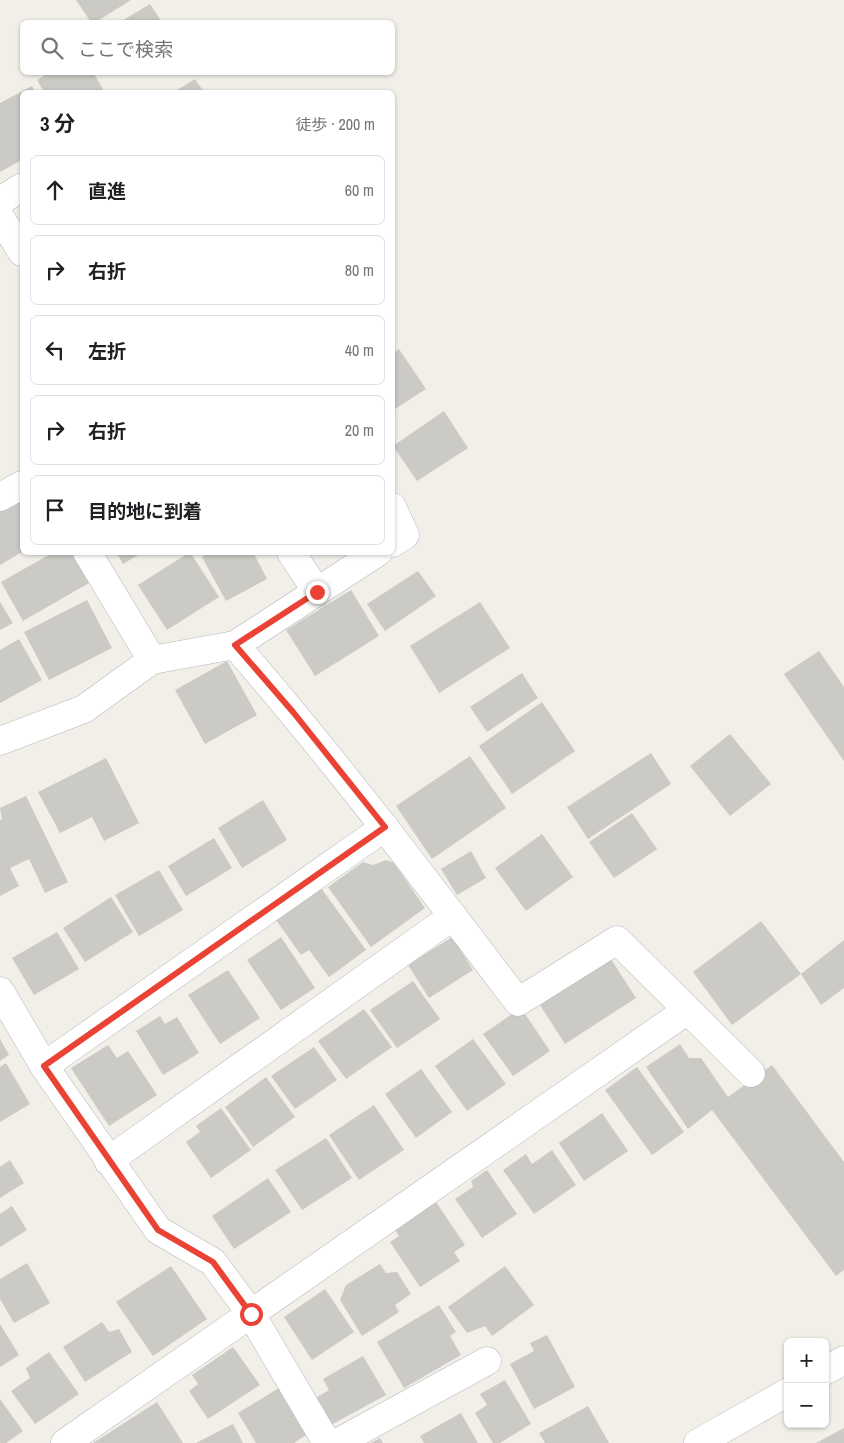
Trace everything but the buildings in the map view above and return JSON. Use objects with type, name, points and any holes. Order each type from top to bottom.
[{"type":"street","points":[[0,201],[20,188]]},
{"type":"street","points":[[0,217],[12,247]]},
{"type":"street","points":[[0,497],[20,485]]},
{"type":"street","points":[[395,513],[405,535],[395,541]]},
{"type":"street","points":[[89,555],[152,660]]},
{"type":"street","points":[[293,555],[317,592]]},
{"type":"street","points":[[0,741],[84,709],[152,660],[235,645],[373,555]]},
{"type":"street","points":[[235,645],[293,712],[385,827],[518,1002],[617,940],[686,1011],[751,1073]]},
{"type":"street","points":[[44,1066],[385,827]]},
{"type":"street","points":[[108,1161],[453,916]]},
{"type":"street","points":[[0,991],[44,1066],[108,1161],[158,1230],[213,1262],[251,1314],[327,1443]]},
{"type":"street","points":[[65,1443],[686,1011]]},
{"type":"street","points":[[829,1369],[844,1360]]},
{"type":"street","points":[[337,1443],[487,1361]]},
{"type":"street","points":[[698,1443],[784,1394]]},
{"type":"route","points":[[251,1314],[213,1262],[158,1230],[108,1161],[44,1066],[385,827],[293,712],[235,645],[317,592]]}]
